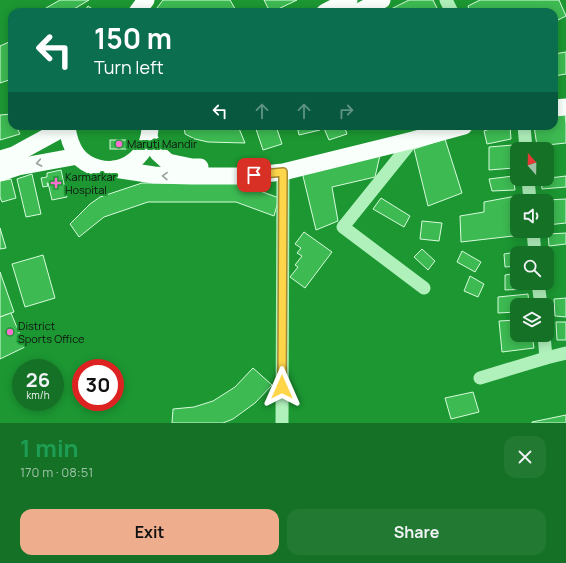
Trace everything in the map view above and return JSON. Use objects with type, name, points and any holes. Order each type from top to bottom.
[{"type":"main road","points":[[333,8],[349,0]]},
{"type":"main road","points":[[366,8],[382,0]]},
{"type":"main road","points":[[0,159],[14,155],[60,130]]},
{"type":"main road","points":[[68,130],[70,142],[78,156],[93,166],[103,169],[114,169],[154,175],[244,176],[283,172],[449,130]]},
{"type":"main road","points":[[150,130],[158,152],[168,162],[192,167],[249,165],[283,160],[319,153],[407,130]]},
{"type":"main road","points":[[114,169],[126,166],[136,159],[144,149],[150,130]]},
{"type":"main road","points":[[0,173],[18,167],[78,156]]},
{"type":"street","points":[[524,130],[525,142]]},
{"type":"street","points":[[413,140],[343,227],[424,288]]},
{"type":"street","points":[[282,423],[283,172]]},
{"type":"street","points":[[545,342],[546,358]]},
{"type":"street","points":[[480,378],[566,353]]},
{"type":"building","points":[[60,0],[89,0],[76,8],[46,8]]},
{"type":"building","points":[[163,0],[230,0],[235,8],[157,8]]},
{"type":"building","points":[[264,0],[297,0],[280,8],[268,8]]},
{"type":"building","points":[[409,0],[433,0],[437,8],[393,8]]},
{"type":"building","points":[[480,0],[559,0],[566,16],[558,20],[558,8],[469,8],[468,6]]},
{"type":"building","points":[[8,42],[8,80],[0,83],[0,46]]},
{"type":"building","points":[[566,52],[566,74],[558,75],[558,53]]},
{"type":"building","points":[[565,113],[566,143],[554,144],[554,142],[536,142],[535,130],[558,130],[558,114]]},
{"type":"building","points":[[8,114],[8,130],[18,130],[20,134],[0,140],[0,115]]},
{"type":"building","points":[[184,130],[240,130],[245,143],[208,142],[195,139],[185,134]]},
{"type":"building","points":[[256,130],[277,130],[282,144],[263,150]]},
{"type":"building","points":[[298,130],[320,130],[299,135]]},
{"type":"building","points":[[325,130],[346,130],[347,134],[329,140]]},
{"type":"building","points":[[510,130],[511,139],[487,144],[484,131]]},
{"type":"building","points":[[445,139],[462,193],[428,206],[414,149]]},
{"type":"building","name":"Maruti Mandir","points":[[110,140],[127,140],[127,149],[110,149]]},
{"type":"building","points":[[510,145],[510,168],[489,170],[489,147]]},
{"type":"building","points":[[380,155],[375,177],[332,187],[338,221],[316,230],[302,172]]},
{"type":"building","points":[[61,170],[67,197],[52,200],[48,183],[48,186],[43,187],[41,178],[47,177],[47,173]]},
{"type":"building","points":[[32,174],[41,214],[26,217],[17,179]]},
{"type":"building","points":[[510,176],[510,186],[514,186],[515,190],[492,191],[489,179]]},
{"type":"building","points":[[566,176],[566,187],[542,189],[542,186],[554,186],[554,177]]},
{"type":"building","points":[[11,179],[16,198],[2,202],[0,197],[0,181]]},
{"type":"building","points":[[142,183],[233,183],[244,185],[279,198],[274,216],[236,202],[148,202],[104,217],[79,237],[70,224],[90,204],[100,197]]},
{"type":"building","points":[[510,197],[510,236],[461,242],[460,216],[484,212],[484,202]]},
{"type":"building","points":[[381,198],[410,216],[404,227],[373,209]]},
{"type":"building","points":[[566,199],[566,223],[554,224],[554,200]]},
{"type":"building","points":[[422,221],[442,223],[439,241],[420,239]]},
{"type":"building","points":[[0,228],[6,248],[0,249]]},
{"type":"building","points":[[304,232],[332,252],[305,288],[290,277],[298,267],[295,265],[302,256],[297,253],[301,248],[295,244]]},
{"type":"building","points":[[566,233],[566,244],[549,246],[548,238],[554,238],[554,234]]},
{"type":"building","points":[[422,249],[435,261],[428,270],[414,257]]},
{"type":"building","points":[[462,251],[481,262],[475,272],[457,262]]},
{"type":"building","points":[[510,253],[510,267],[505,267],[504,254]]},
{"type":"building","points":[[43,255],[55,298],[25,307],[12,264]]},
{"type":"building","points":[[0,272],[14,312],[0,317]]},
{"type":"building","points":[[510,274],[510,290],[505,290],[505,275]]},
{"type":"building","points":[[470,276],[484,284],[478,297],[464,291]]},
{"type":"building","points":[[528,294],[528,298],[510,298],[510,312],[498,313],[498,297]]},
{"type":"building","points":[[566,298],[566,317],[555,316],[554,299]]},
{"type":"building","name":"District Sports Office","points":[[11,313],[25,347],[0,359],[0,317]]},
{"type":"building","points":[[510,320],[510,342],[533,342],[534,348],[502,352],[499,321]]},
{"type":"building","points":[[556,322],[566,322],[566,340],[557,340]]},
{"type":"building","points":[[253,368],[272,385],[255,403],[233,419],[223,423],[172,423],[173,409],[194,407],[213,401],[235,387]]},
{"type":"building","points":[[473,392],[479,412],[451,419],[445,398]]},
{"type":"building","points":[[566,415],[566,423],[532,423],[532,422]]},
{"type":"place","name":"Maruti Mandir","points":[[119,144]]},
{"type":"place","name":"Karmarkar Hospital","points":[[56,183]]},
{"type":"place","name":"District Sports Office","points":[[10,332]]},
{"type":"route","points":[[254,175],[283,172],[282,387]]}]
